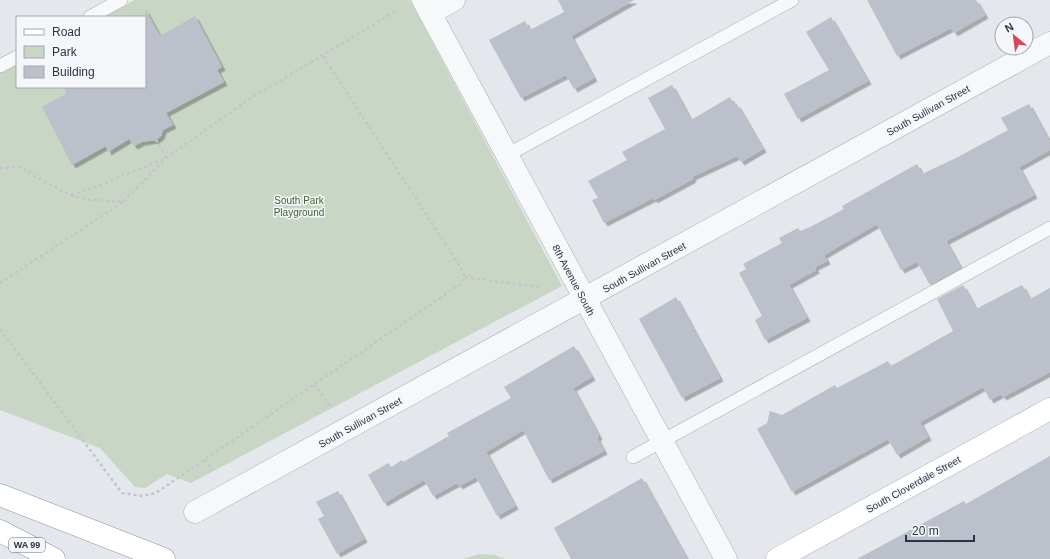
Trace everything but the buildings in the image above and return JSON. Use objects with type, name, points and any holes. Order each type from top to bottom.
[{"type":"main road","name":"South Cloverdale Street","points":[[777,559],[1050,409]]},
{"type":"main road","points":[[0,495],[164,559]]},
{"type":"main road","name":"WA 99","points":[[0,531],[54,559]]},
{"type":"street","points":[[427,7],[454,0]]},
{"type":"street","name":"8th Avenue South","points":[[427,7],[584,300],[726,559]]},
{"type":"street","name":"South Sullivan Street","points":[[195,512],[584,300],[1050,43]]},
{"type":"lane","points":[[92,16],[121,0]]},
{"type":"lane","points":[[507,155],[792,0]]},
{"type":"lane","points":[[0,66],[16,58]]},
{"type":"lane","points":[[633,457],[1050,228]]},
{"type":"path","points":[[0,283],[123,202],[166,158],[248,100],[398,10]]},
{"type":"path","points":[[0,329],[122,493],[142,496],[156,493],[462,283],[465,277],[463,271],[323,56]]},
{"type":"path","points":[[156,140],[166,158]]},
{"type":"path","points":[[70,195],[98,186],[166,158]]},
{"type":"path","points":[[0,168],[22,167],[36,177],[70,195],[86,199],[123,202]]},
{"type":"path","points":[[465,277],[539,287]]},
{"type":"path","points":[[314,384],[330,406]]},
{"type":"path","points":[[205,459],[212,470]]},
{"type":"green space","name":"South Park Playground","points":[[135,0],[410,0],[562,286],[191,483],[167,474],[145,488],[135,487],[100,448],[0,410],[0,72],[16,64],[16,88],[146,88],[146,16],[105,16]]},
{"type":"green space","points":[[480,554],[495,555],[505,559],[463,559]]}]
